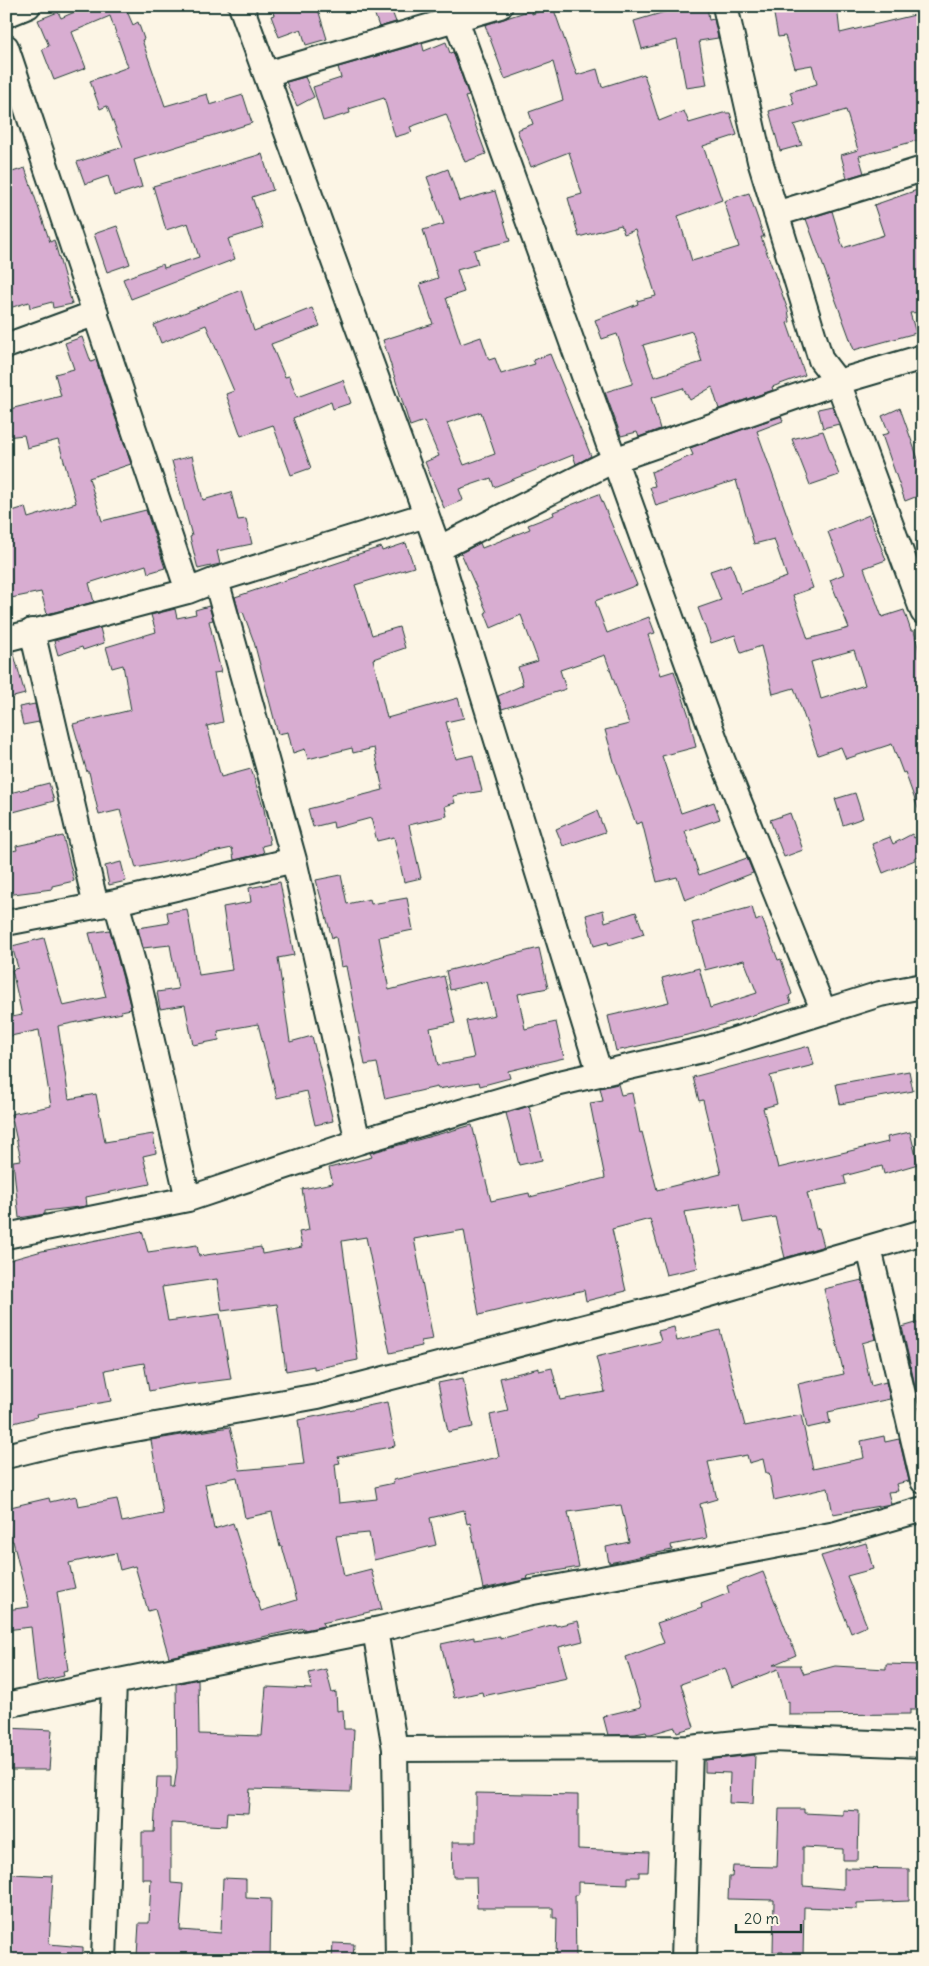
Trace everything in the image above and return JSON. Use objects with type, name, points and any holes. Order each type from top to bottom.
[{"type":"street","points":[[6,14],[28,6]]},
{"type":"street","points":[[241,6],[438,549],[600,1074]]},
{"type":"street","points":[[266,74],[453,12],[500,6]]},
{"type":"street","points":[[725,6],[760,162],[821,360],[838,382],[923,612]]},
{"type":"street","points":[[453,12],[722,759],[824,1012]]},
{"type":"street","points":[[6,47],[188,591]]},
{"type":"street","points":[[776,214],[923,169]]},
{"type":"street","points":[[6,346],[96,313]]},
{"type":"street","points":[[438,549],[614,460],[838,382],[923,357]]},
{"type":"street","points":[[6,639],[188,591],[216,580],[426,515]]},
{"type":"street","points":[[216,580],[294,860],[358,1142]]},
{"type":"street","points":[[32,632],[106,904],[139,984],[188,1198]]},
{"type":"street","points":[[6,923],[106,904],[294,860]]},
{"type":"street","points":[[6,1236],[188,1198],[358,1142],[560,1083],[706,1049],[880,994],[923,986]]},
{"type":"street","points":[[6,1456],[67,1441],[318,1396],[678,1303],[923,1232]]},
{"type":"street","points":[[868,1248],[923,1481]]},
{"type":"street","points":[[6,1705],[374,1630],[528,1594],[836,1534],[923,1509]]},
{"type":"street","points":[[374,1630],[395,1749],[398,1960]]},
{"type":"street","points":[[104,1960],[114,1682]]},
{"type":"street","points":[[395,1749],[690,1748],[772,1739],[923,1745]]},
{"type":"street","points":[[684,1960],[690,1748]]},
{"type":"building","points":[[88,6],[132,6],[126,9],[133,25],[138,22],[144,39],[142,40],[165,106],[207,94],[210,105],[243,95],[252,123],[134,160],[142,187],[114,196],[108,176],[85,184],[77,162],[123,147],[107,106],[100,109],[90,81],[128,67],[110,16],[72,32],[86,68],[54,80],[42,49],[49,46],[38,20],[58,12],[61,18]]},
{"type":"building","points":[[271,6],[317,6],[327,39],[306,45],[301,29],[279,37],[271,16],[274,15]]},
{"type":"building","points":[[372,6],[390,6],[396,22],[379,27]]},
{"type":"building","points":[[685,6],[707,6],[709,20],[714,19],[718,38],[699,41],[707,85],[686,88],[677,40],[642,49],[634,21]]},
{"type":"building","points":[[796,6],[796,9],[837,6],[840,33],[923,13],[923,139],[859,156],[864,173],[847,178],[841,155],[858,150],[846,110],[794,125],[802,145],[780,151],[769,111],[794,104],[790,92],[817,84],[812,65],[795,68],[785,36],[778,37],[773,9]]},
{"type":"building","points":[[553,7],[577,75],[597,69],[602,87],[644,74],[659,121],[684,111],[689,123],[723,113],[730,113],[737,135],[703,146],[722,200],[678,216],[692,261],[739,247],[724,201],[749,193],[764,237],[761,237],[788,310],[790,322],[787,323],[805,375],[772,387],[773,390],[719,409],[712,387],[690,400],[683,388],[651,398],[660,429],[639,437],[637,432],[621,436],[605,392],[632,384],[632,379],[617,334],[602,339],[595,320],[638,304],[637,301],[656,296],[635,230],[624,234],[621,225],[579,237],[568,198],[582,194],[569,152],[531,167],[517,130],[533,124],[529,112],[563,100],[553,62],[505,79],[485,25],[531,10],[532,14]],"holes":[[[692,331],[702,362],[654,377],[643,345]]]},
{"type":"building","points":[[446,42],[450,53],[453,52],[469,96],[465,97],[486,154],[465,162],[446,114],[410,127],[412,132],[395,137],[384,98],[349,109],[350,113],[323,121],[313,87],[341,78],[338,67],[422,43],[424,51]]},
{"type":"building","points":[[305,77],[314,97],[297,106],[286,82]]},
{"type":"building","points":[[262,154],[273,190],[252,197],[263,228],[228,239],[235,259],[131,299],[123,279],[163,264],[164,268],[199,257],[188,223],[166,230],[153,186]]},
{"type":"building","points":[[25,168],[50,242],[54,240],[72,304],[53,308],[52,302],[30,308],[29,302],[6,309],[6,174]]},
{"type":"building","points":[[448,169],[459,201],[495,191],[510,241],[474,250],[478,264],[457,270],[464,292],[446,298],[461,344],[481,337],[489,360],[495,358],[501,374],[535,364],[533,360],[550,354],[591,456],[576,464],[573,455],[494,487],[491,478],[459,489],[463,500],[444,508],[425,462],[439,456],[424,421],[410,426],[383,340],[433,324],[420,284],[438,278],[423,230],[444,224],[427,177]],"holes":[[[481,412],[495,454],[464,465],[447,423]]]},
{"type":"building","points":[[923,188],[923,312],[910,313],[916,333],[854,350],[806,219],[832,211],[843,248],[884,235],[874,205]]},
{"type":"building","points":[[117,226],[130,264],[107,272],[94,234]]},
{"type":"building","points":[[241,290],[254,331],[312,308],[320,326],[271,344],[285,377],[289,376],[297,397],[343,380],[351,403],[333,409],[331,402],[293,418],[311,468],[291,475],[273,425],[241,436],[226,394],[234,391],[206,325],[161,343],[154,325]]},
{"type":"building","points":[[82,337],[91,362],[96,360],[131,464],[89,478],[102,521],[146,510],[165,568],[148,573],[146,565],[89,583],[94,602],[47,614],[41,592],[6,599],[6,513],[25,507],[28,518],[76,503],[58,440],[27,448],[24,435],[6,437],[6,410],[61,396],[55,374],[74,369],[65,343]]},
{"type":"building","points":[[832,406],[839,424],[823,428],[818,409]]},
{"type":"building","points":[[900,408],[923,473],[923,494],[905,501],[882,435],[889,433],[882,416]]},
{"type":"building","points":[[781,416],[783,421],[757,431],[813,588],[793,595],[808,639],[849,628],[830,580],[844,574],[828,532],[869,515],[886,560],[864,568],[882,617],[904,610],[911,631],[914,631],[923,667],[923,813],[920,814],[905,772],[903,773],[892,744],[846,759],[841,747],[818,755],[794,688],[773,694],[761,646],[741,653],[735,635],[711,643],[698,608],[721,600],[710,571],[731,564],[741,593],[787,577],[774,539],[754,544],[736,480],[656,506],[650,487],[655,486],[651,472],[693,455],[690,448]],"holes":[[[854,650],[865,685],[821,699],[811,662]]]},
{"type":"building","points":[[823,431],[839,475],[810,485],[792,439]]},
{"type":"building","points":[[192,456],[203,500],[231,492],[238,520],[246,519],[252,544],[217,551],[220,564],[198,569],[190,537],[192,536],[172,461]]},
{"type":"building","points":[[599,494],[637,585],[595,601],[607,633],[649,617],[655,633],[648,635],[661,675],[674,671],[689,716],[696,747],[662,756],[681,813],[714,802],[720,819],[685,831],[699,875],[747,858],[753,873],[685,900],[677,877],[657,882],[642,822],[636,824],[615,765],[605,730],[629,724],[605,655],[560,670],[566,689],[502,709],[498,696],[523,685],[518,667],[538,661],[521,615],[491,628],[485,613],[487,612],[461,553],[480,543],[482,548],[530,529],[528,525],[554,515],[553,512]]},
{"type":"building","points":[[406,543],[414,567],[355,585],[372,635],[399,627],[405,648],[373,659],[387,718],[458,698],[464,718],[446,722],[456,759],[473,755],[482,791],[453,796],[455,803],[445,806],[447,816],[409,825],[421,878],[404,882],[394,837],[377,841],[371,818],[334,828],[333,822],[313,827],[308,809],[383,790],[374,748],[353,753],[352,748],[308,759],[305,749],[293,753],[288,732],[278,734],[254,642],[243,612],[239,613],[235,597],[349,559],[349,557],[381,547],[382,551]]},
{"type":"building","points":[[209,606],[213,620],[209,621],[221,672],[214,673],[223,722],[207,726],[221,777],[251,769],[264,809],[270,844],[262,846],[264,853],[234,860],[232,848],[136,868],[120,810],[99,815],[89,772],[87,772],[73,724],[131,710],[123,665],[112,668],[106,647],[156,632],[151,615],[175,609],[177,618],[196,614],[195,610]]},
{"type":"building","points":[[100,628],[104,643],[83,650],[82,647],[58,655],[54,641]]},
{"type":"building","points":[[13,651],[25,694],[6,699],[6,652]]},
{"type":"building","points":[[35,704],[39,722],[23,725],[19,707]]},
{"type":"building","points":[[49,783],[54,801],[6,814],[6,794]]},
{"type":"building","points":[[855,793],[863,818],[843,825],[835,799]]},
{"type":"building","points":[[597,811],[605,832],[563,846],[556,829]]},
{"type":"building","points":[[790,813],[803,850],[784,857],[770,820]]},
{"type":"building","points":[[923,833],[923,854],[914,858],[915,860],[883,873],[872,844],[890,837],[893,844],[912,834],[914,838]]},
{"type":"building","points":[[63,836],[74,881],[52,886],[52,889],[6,895],[6,852],[17,850],[16,846]]},
{"type":"building","points":[[121,862],[126,881],[109,885],[105,866]]},
{"type":"building","points":[[341,875],[347,904],[370,899],[371,904],[407,898],[413,930],[379,937],[389,990],[444,976],[455,1023],[430,1028],[438,1065],[474,1058],[466,1021],[495,1015],[487,981],[450,990],[446,971],[539,948],[548,988],[518,994],[525,1029],[556,1022],[564,1058],[508,1071],[510,1078],[480,1086],[479,1082],[438,1089],[437,1087],[385,1099],[377,1063],[365,1065],[346,966],[341,967],[336,937],[332,938],[316,880]]},
{"type":"building","points":[[280,882],[294,955],[278,958],[290,1042],[312,1036],[333,1121],[315,1125],[307,1091],[277,1098],[258,1024],[218,1031],[219,1040],[193,1045],[185,1005],[160,1009],[157,992],[178,989],[170,945],[143,948],[138,928],[169,923],[167,912],[187,909],[199,975],[232,970],[223,907],[251,902],[249,888]]},
{"type":"building","points":[[752,907],[756,921],[762,918],[778,960],[781,959],[792,994],[789,996],[791,1003],[696,1033],[616,1051],[608,1016],[669,1002],[662,978],[699,968],[710,1008],[757,993],[744,960],[705,970],[692,923]]},
{"type":"building","points":[[603,910],[605,922],[636,912],[644,934],[609,945],[608,942],[594,946],[586,915]]},
{"type":"building","points":[[110,930],[131,1009],[121,1011],[122,1013],[58,1026],[69,1099],[96,1094],[105,1142],[153,1134],[156,1153],[143,1156],[150,1184],[86,1197],[87,1206],[45,1211],[45,1214],[19,1218],[13,1161],[21,1160],[11,1114],[51,1106],[39,1030],[6,1037],[6,1018],[22,1015],[12,970],[18,968],[12,946],[44,938],[63,1006],[106,997],[89,933]]},
{"type":"building","points":[[809,1046],[814,1065],[770,1076],[777,1104],[763,1108],[778,1168],[888,1142],[887,1137],[910,1132],[918,1164],[884,1174],[882,1166],[844,1176],[846,1184],[807,1193],[816,1229],[819,1228],[824,1246],[785,1258],[775,1217],[743,1223],[739,1204],[684,1212],[698,1268],[666,1275],[650,1219],[612,1229],[626,1291],[586,1301],[584,1290],[479,1315],[464,1230],[414,1239],[433,1339],[421,1341],[422,1346],[390,1353],[366,1237],[342,1241],[358,1360],[314,1369],[314,1366],[286,1371],[277,1304],[222,1311],[217,1279],[162,1287],[168,1321],[220,1314],[231,1379],[183,1384],[149,1391],[144,1363],[105,1370],[111,1401],[36,1414],[37,1417],[6,1425],[6,1261],[42,1251],[142,1231],[148,1252],[197,1245],[199,1256],[261,1247],[262,1254],[302,1247],[299,1232],[309,1230],[302,1189],[333,1183],[329,1168],[372,1157],[370,1153],[472,1125],[491,1201],[529,1193],[530,1197],[605,1178],[590,1103],[603,1101],[600,1088],[618,1084],[621,1095],[632,1093],[640,1133],[642,1132],[657,1190],[721,1174],[703,1100],[699,1101],[693,1077]]},
{"type":"building","points":[[909,1071],[913,1091],[840,1104],[836,1084]]},
{"type":"building","points":[[529,1106],[542,1160],[519,1165],[506,1113]]},
{"type":"building","points":[[862,1280],[876,1339],[862,1343],[871,1386],[886,1382],[890,1399],[828,1412],[830,1423],[807,1428],[798,1384],[844,1374],[824,1289]]},
{"type":"building","points":[[923,1321],[923,1398],[918,1399],[902,1327]]},
{"type":"building","points":[[674,1327],[677,1341],[720,1330],[745,1426],[801,1415],[813,1469],[864,1458],[861,1441],[884,1436],[885,1442],[899,1439],[909,1481],[896,1484],[898,1491],[888,1492],[891,1504],[833,1514],[828,1488],[774,1500],[769,1473],[766,1473],[763,1459],[749,1463],[747,1455],[708,1462],[717,1499],[700,1504],[707,1538],[671,1545],[672,1550],[609,1563],[606,1547],[629,1542],[621,1505],[568,1512],[579,1567],[527,1576],[528,1579],[483,1589],[470,1523],[467,1524],[464,1510],[430,1518],[436,1545],[374,1560],[369,1533],[336,1536],[344,1576],[371,1569],[382,1609],[322,1623],[324,1626],[304,1630],[304,1628],[169,1657],[155,1609],[148,1611],[135,1566],[120,1570],[116,1553],[69,1563],[75,1588],[57,1592],[68,1670],[63,1671],[64,1676],[37,1682],[31,1627],[6,1630],[6,1610],[29,1607],[13,1541],[11,1541],[6,1508],[49,1498],[50,1502],[76,1496],[78,1506],[117,1499],[122,1522],[163,1514],[151,1440],[230,1427],[240,1470],[304,1464],[298,1420],[387,1402],[395,1446],[338,1457],[340,1463],[335,1464],[339,1503],[377,1499],[375,1487],[394,1483],[393,1480],[499,1457],[490,1415],[508,1411],[500,1378],[539,1368],[539,1371],[552,1368],[560,1400],[605,1392],[596,1357],[661,1341],[658,1331]],"holes":[[[237,1477],[245,1518],[272,1512],[280,1547],[282,1546],[297,1600],[261,1611],[233,1523],[214,1529],[205,1484]]]},
{"type":"building","points":[[463,1378],[473,1427],[448,1432],[438,1383]]},
{"type":"building","points":[[866,1543],[873,1569],[847,1576],[867,1626],[851,1633],[821,1556]]},
{"type":"building","points":[[763,1572],[796,1655],[773,1665],[800,1665],[804,1674],[835,1666],[886,1669],[886,1664],[923,1665],[923,1710],[910,1710],[910,1714],[789,1715],[789,1701],[787,1702],[778,1669],[732,1687],[725,1668],[681,1684],[694,1727],[677,1732],[675,1727],[651,1734],[646,1732],[608,1735],[603,1716],[641,1707],[626,1657],[664,1643],[657,1623],[702,1608],[701,1604],[729,1593],[727,1586]]},
{"type":"building","points":[[578,1621],[583,1641],[559,1647],[567,1678],[483,1696],[482,1692],[454,1698],[441,1644],[474,1637],[474,1640],[500,1636],[500,1639],[555,1624],[556,1626]]},
{"type":"building","points":[[326,1669],[332,1693],[336,1692],[337,1711],[343,1710],[344,1729],[354,1729],[351,1792],[250,1789],[248,1813],[227,1812],[226,1826],[171,1823],[171,1883],[183,1884],[180,1930],[221,1933],[223,1878],[246,1879],[246,1898],[271,1899],[270,1960],[199,1960],[137,1956],[139,1923],[149,1923],[151,1879],[142,1879],[142,1832],[154,1832],[157,1777],[171,1777],[171,1788],[174,1788],[177,1768],[176,1684],[198,1679],[199,1734],[262,1736],[266,1687],[312,1689],[309,1673]]},
{"type":"building","points":[[6,1728],[52,1730],[49,1770],[6,1770]]},
{"type":"building","points":[[755,1755],[753,1804],[729,1803],[730,1773],[705,1772],[705,1760]]},
{"type":"building","points":[[476,1793],[578,1795],[578,1849],[649,1852],[648,1872],[639,1872],[639,1877],[628,1877],[628,1884],[578,1882],[578,1895],[575,1895],[576,1960],[556,1960],[557,1918],[553,1918],[553,1908],[477,1908],[476,1877],[453,1877],[452,1842],[476,1842]]},
{"type":"building","points":[[779,1809],[804,1809],[804,1813],[843,1815],[843,1810],[859,1811],[858,1860],[843,1860],[843,1849],[803,1847],[803,1886],[844,1889],[844,1868],[909,1869],[909,1901],[857,1903],[857,1909],[804,1907],[803,1957],[784,1956],[783,1952],[773,1952],[774,1900],[728,1899],[729,1877],[732,1877],[733,1866],[777,1867]]},
{"type":"building","points":[[12,1874],[53,1876],[49,1944],[83,1947],[83,1960],[6,1960],[6,1895],[12,1895]]},
{"type":"building","points":[[333,1943],[354,1944],[353,1960],[332,1960]]}]
